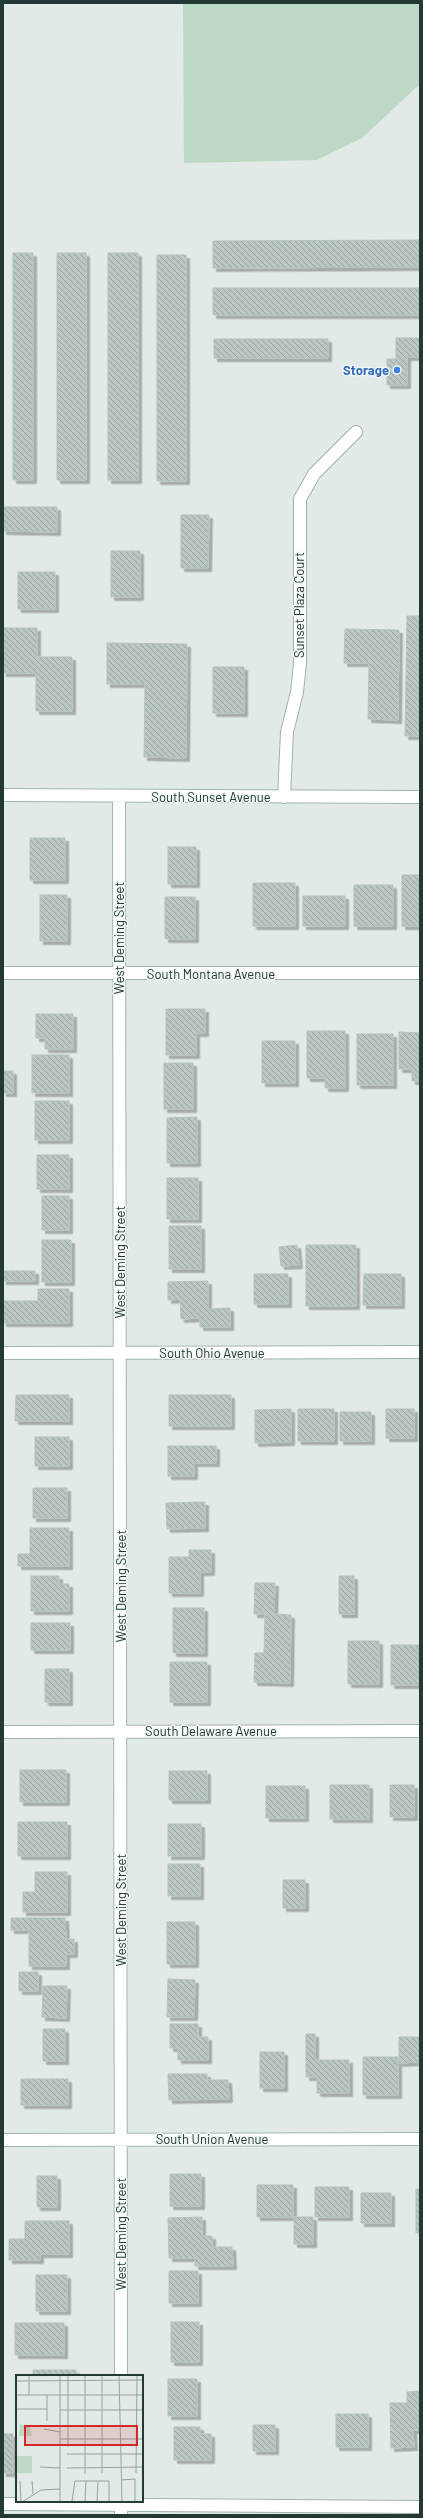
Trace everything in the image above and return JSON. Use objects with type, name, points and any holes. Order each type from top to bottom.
[{"type":"street","name":"Sunset Plaza Court","points":[[284,797],[287,732],[297,692],[300,663],[300,499],[314,474],[356,432]]},
{"type":"street","name":"South Sunset Avenue","points":[[3,795],[119,797],[420,797]]},
{"type":"street","name":"West Deming Street","points":[[119,797],[122,2140],[121,2375]]},
{"type":"street","name":"South Montana Avenue","points":[[3,973],[420,973]]},
{"type":"street","name":"South Ohio Avenue","points":[[3,1353],[420,1352]]},
{"type":"street","name":"South Delaware Avenue","points":[[3,1732],[420,1731]]},
{"type":"street","name":"South Union Avenue","points":[[3,2140],[420,2139]]},
{"type":"street","points":[[3,2504],[121,2507],[420,2507]]},
{"type":"green space","points":[[183,3],[420,3],[420,84],[362,138],[317,160],[184,163]]},
{"type":"building","points":[[420,240],[420,267],[213,268],[213,241]]},
{"type":"building","points":[[13,253],[33,253],[33,480],[13,480]]},
{"type":"building","points":[[57,253],[86,253],[86,480],[57,480]]},
{"type":"building","points":[[108,253],[138,253],[138,480],[108,480]]},
{"type":"building","points":[[157,255],[186,255],[186,481],[157,481]]},
{"type":"building","points":[[213,288],[420,288],[420,315],[213,315]]},
{"type":"building","points":[[396,338],[420,338],[420,357],[407,357],[407,385],[387,385],[387,359],[396,359]]},
{"type":"building","points":[[214,339],[328,339],[328,358],[214,358]]},
{"type":"building","points":[[3,507],[57,507],[57,532],[3,531]]},
{"type":"building","points":[[181,515],[209,515],[208,568],[181,568]]},
{"type":"building","points":[[111,551],[140,551],[140,597],[111,597]]},
{"type":"building","points":[[18,572],[55,572],[55,609],[18,609]]},
{"type":"building","points":[[407,616],[420,616],[420,736],[405,736]]},
{"type":"building","points":[[3,628],[37,628],[37,657],[72,657],[72,711],[36,711],[36,673],[3,673]]},
{"type":"building","points":[[345,629],[399,630],[398,720],[368,719],[369,663],[344,663]]},
{"type":"building","points":[[107,643],[187,644],[186,758],[144,757],[145,684],[107,684]]},
{"type":"building","points":[[213,667],[244,667],[244,713],[213,713]]},
{"type":"building","points":[[30,838],[65,838],[65,880],[30,880]]},
{"type":"building","points":[[168,847],[196,847],[196,884],[168,884]]},
{"type":"building","points":[[402,875],[420,875],[420,926],[402,926]]},
{"type":"building","points":[[253,883],[295,883],[295,926],[253,926]]},
{"type":"building","points":[[354,885],[393,885],[393,926],[354,926]]},
{"type":"building","points":[[40,895],[67,895],[67,941],[40,941]]},
{"type":"building","points":[[303,896],[345,896],[345,926],[303,926]]},
{"type":"building","points":[[165,897],[195,897],[195,939],[165,939]]},
{"type":"building","points":[[166,1009],[205,1009],[205,1033],[196,1033],[196,1055],[166,1055]]},
{"type":"building","points":[[36,1014],[73,1014],[73,1049],[45,1049],[45,1038],[36,1038]]},
{"type":"building","points":[[307,1031],[345,1031],[345,1088],[325,1088],[325,1078],[307,1078]]},
{"type":"building","points":[[399,1032],[420,1033],[420,1081],[412,1081],[412,1069],[399,1069]]},
{"type":"building","points":[[357,1034],[393,1034],[393,1085],[357,1085]]},
{"type":"building","points":[[262,1041],[295,1041],[295,1083],[262,1083]]},
{"type":"building","points":[[32,1055],[69,1055],[69,1093],[32,1093]]},
{"type":"building","points":[[164,1063],[193,1063],[193,1109],[164,1109]]},
{"type":"building","points":[[3,1071],[13,1071],[13,1093],[3,1093]]},
{"type":"building","points":[[35,1101],[69,1101],[69,1140],[35,1140]]},
{"type":"building","points":[[197,1117],[197,1163],[167,1163],[167,1118]]},
{"type":"building","points":[[37,1155],[69,1155],[69,1189],[37,1189]]},
{"type":"building","points":[[167,1178],[198,1178],[198,1219],[167,1219]]},
{"type":"building","points":[[42,1196],[69,1196],[69,1230],[42,1230]]},
{"type":"building","points":[[169,1226],[201,1226],[201,1269],[169,1269]]},
{"type":"building","points":[[42,1240],[71,1240],[71,1282],[42,1282]]},
{"type":"building","points":[[297,1245],[299,1265],[281,1266],[279,1247]]},
{"type":"building","points":[[306,1245],[356,1245],[356,1306],[306,1306]]},
{"type":"building","points":[[3,1271],[35,1271],[35,1281],[3,1281]]},
{"type":"building","points":[[254,1274],[288,1274],[288,1304],[254,1304]]},
{"type":"building","points":[[364,1274],[401,1274],[401,1305],[363,1305]]},
{"type":"building","points":[[208,1281],[208,1309],[230,1308],[230,1327],[200,1327],[200,1318],[181,1319],[180,1299],[168,1300],[168,1282]]},
{"type":"building","points":[[38,1289],[69,1289],[69,1323],[3,1323],[3,1301],[38,1301]]},
{"type":"building","points":[[16,1395],[69,1395],[69,1421],[15,1421]]},
{"type":"building","points":[[169,1395],[231,1395],[231,1426],[169,1426]]},
{"type":"building","points":[[291,1409],[291,1442],[255,1443],[255,1410]]},
{"type":"building","points":[[298,1409],[334,1409],[334,1441],[298,1441]]},
{"type":"building","points":[[386,1409],[414,1409],[414,1438],[386,1438]]},
{"type":"building","points":[[340,1412],[371,1412],[371,1441],[340,1441]]},
{"type":"building","points":[[35,1437],[69,1437],[69,1466],[35,1466]]},
{"type":"building","points":[[168,1446],[216,1446],[216,1463],[194,1463],[194,1476],[168,1476]]},
{"type":"building","points":[[33,1488],[67,1488],[67,1518],[33,1518]]},
{"type":"building","points":[[205,1502],[205,1528],[167,1529],[166,1503]]},
{"type":"building","points":[[30,1528],[69,1528],[69,1566],[18,1566],[18,1554],[30,1554]]},
{"type":"building","points":[[189,1550],[211,1550],[211,1572],[200,1572],[200,1593],[169,1593],[169,1557],[189,1557]]},
{"type":"building","points":[[31,1576],[59,1576],[59,1584],[69,1584],[69,1611],[31,1611]]},
{"type":"building","points":[[339,1576],[354,1576],[354,1614],[339,1614]]},
{"type":"building","points":[[255,1583],[275,1583],[274,1614],[291,1615],[290,1683],[254,1682],[255,1653],[264,1653],[265,1614],[254,1614]]},
{"type":"building","points":[[173,1608],[204,1608],[204,1653],[173,1653]]},
{"type":"building","points":[[31,1623],[70,1623],[70,1650],[31,1650]]},
{"type":"building","points":[[348,1641],[379,1641],[379,1684],[348,1684]]},
{"type":"building","points":[[391,1645],[420,1645],[420,1685],[391,1685]]},
{"type":"building","points":[[170,1662],[207,1662],[207,1702],[170,1702]]},
{"type":"building","points":[[45,1669],[69,1669],[69,1702],[45,1702]]},
{"type":"building","points":[[20,1770],[66,1770],[66,1802],[20,1802]]},
{"type":"building","points":[[169,1771],[207,1771],[207,1800],[169,1800]]},
{"type":"building","points":[[330,1785],[369,1785],[369,1819],[330,1819]]},
{"type":"building","points":[[390,1785],[414,1785],[414,1817],[390,1817]]},
{"type":"building","points":[[266,1786],[305,1786],[305,1818],[266,1818]]},
{"type":"building","points":[[18,1822],[67,1822],[67,1856],[18,1856]]},
{"type":"building","points":[[168,1824],[201,1824],[201,1856],[168,1856]]},
{"type":"building","points":[[168,1864],[200,1864],[200,1896],[168,1896]]},
{"type":"building","points":[[35,1872],[67,1872],[67,1912],[23,1912],[23,1892],[35,1892]]},
{"type":"building","points":[[283,1880],[305,1880],[305,1908],[283,1908]]},
{"type":"building","points":[[11,1918],[65,1918],[66,1939],[74,1939],[74,1954],[66,1954],[66,1966],[29,1966],[29,1930],[11,1930]]},
{"type":"building","points":[[167,1922],[195,1922],[195,1964],[167,1964]]},
{"type":"building","points":[[19,1972],[38,1972],[38,1991],[19,1991]]},
{"type":"building","points":[[168,1979],[195,1980],[194,2017],[167,2017]]},
{"type":"building","points":[[43,1986],[67,1986],[66,2018],[42,2017]]},
{"type":"building","points":[[170,2024],[198,2024],[198,2037],[208,2037],[208,2060],[178,2060],[178,2048],[170,2048]]},
{"type":"building","points":[[43,2029],[65,2029],[65,2061],[43,2061]]},
{"type":"building","points":[[306,2034],[315,2034],[315,2060],[349,2060],[349,2093],[317,2093],[317,2077],[306,2077]]},
{"type":"building","points":[[399,2037],[420,2037],[420,2093],[419,2062],[399,2063]]},
{"type":"building","points":[[260,2052],[284,2052],[284,2088],[260,2088]]},
{"type":"building","points":[[363,2057],[398,2057],[398,2095],[363,2095]]},
{"type":"building","points":[[168,2074],[207,2074],[207,2080],[228,2080],[229,2099],[169,2100]]},
{"type":"building","points":[[21,2079],[68,2079],[68,2105],[21,2105]]},
{"type":"building","points":[[170,2174],[201,2174],[201,2206],[170,2206]]},
{"type":"building","points":[[37,2176],[57,2176],[57,2207],[37,2207]]},
{"type":"building","points":[[257,2185],[293,2185],[293,2217],[257,2217]]},
{"type":"building","points":[[315,2187],[349,2187],[349,2217],[315,2217]]},
{"type":"building","points":[[416,2189],[420,2189],[420,2233],[416,2233]]},
{"type":"building","points":[[361,2193],[391,2193],[391,2223],[361,2223]]},
{"type":"building","points":[[202,2217],[202,2236],[212,2236],[212,2247],[232,2247],[233,2266],[195,2266],[195,2258],[169,2258],[168,2218]]},
{"type":"building","points":[[294,2217],[313,2217],[313,2244],[294,2244]]},
{"type":"building","points":[[25,2221],[69,2221],[69,2254],[40,2254],[40,2260],[9,2260],[9,2239],[25,2239]]},
{"type":"building","points":[[169,2271],[198,2271],[198,2303],[169,2303]]},
{"type":"building","points":[[36,2275],[67,2275],[67,2311],[36,2311]]},
{"type":"building","points":[[171,2322],[199,2322],[199,2362],[171,2362]]},
{"type":"building","points":[[15,2323],[64,2323],[64,2355],[15,2355]]},
{"type":"building","points":[[33,2370],[76,2370],[76,2375],[33,2375]]},
{"type":"building","points":[[168,2379],[197,2379],[197,2416],[168,2416]]},
{"type":"building","points":[[420,2391],[420,2430],[413,2430],[414,2447],[391,2448],[390,2403],[407,2403],[407,2392]]},
{"type":"building","points":[[336,2414],[368,2414],[368,2447],[336,2447]]},
{"type":"building","points":[[253,2425],[275,2425],[275,2451],[253,2451]]},
{"type":"building","points":[[174,2427],[200,2427],[200,2434],[211,2434],[211,2460],[174,2460]]},
{"type":"building","points":[[3,2434],[13,2434],[13,2473],[3,2473]]},
{"type":"place","name":"Storage","points":[[397,370]]}]
